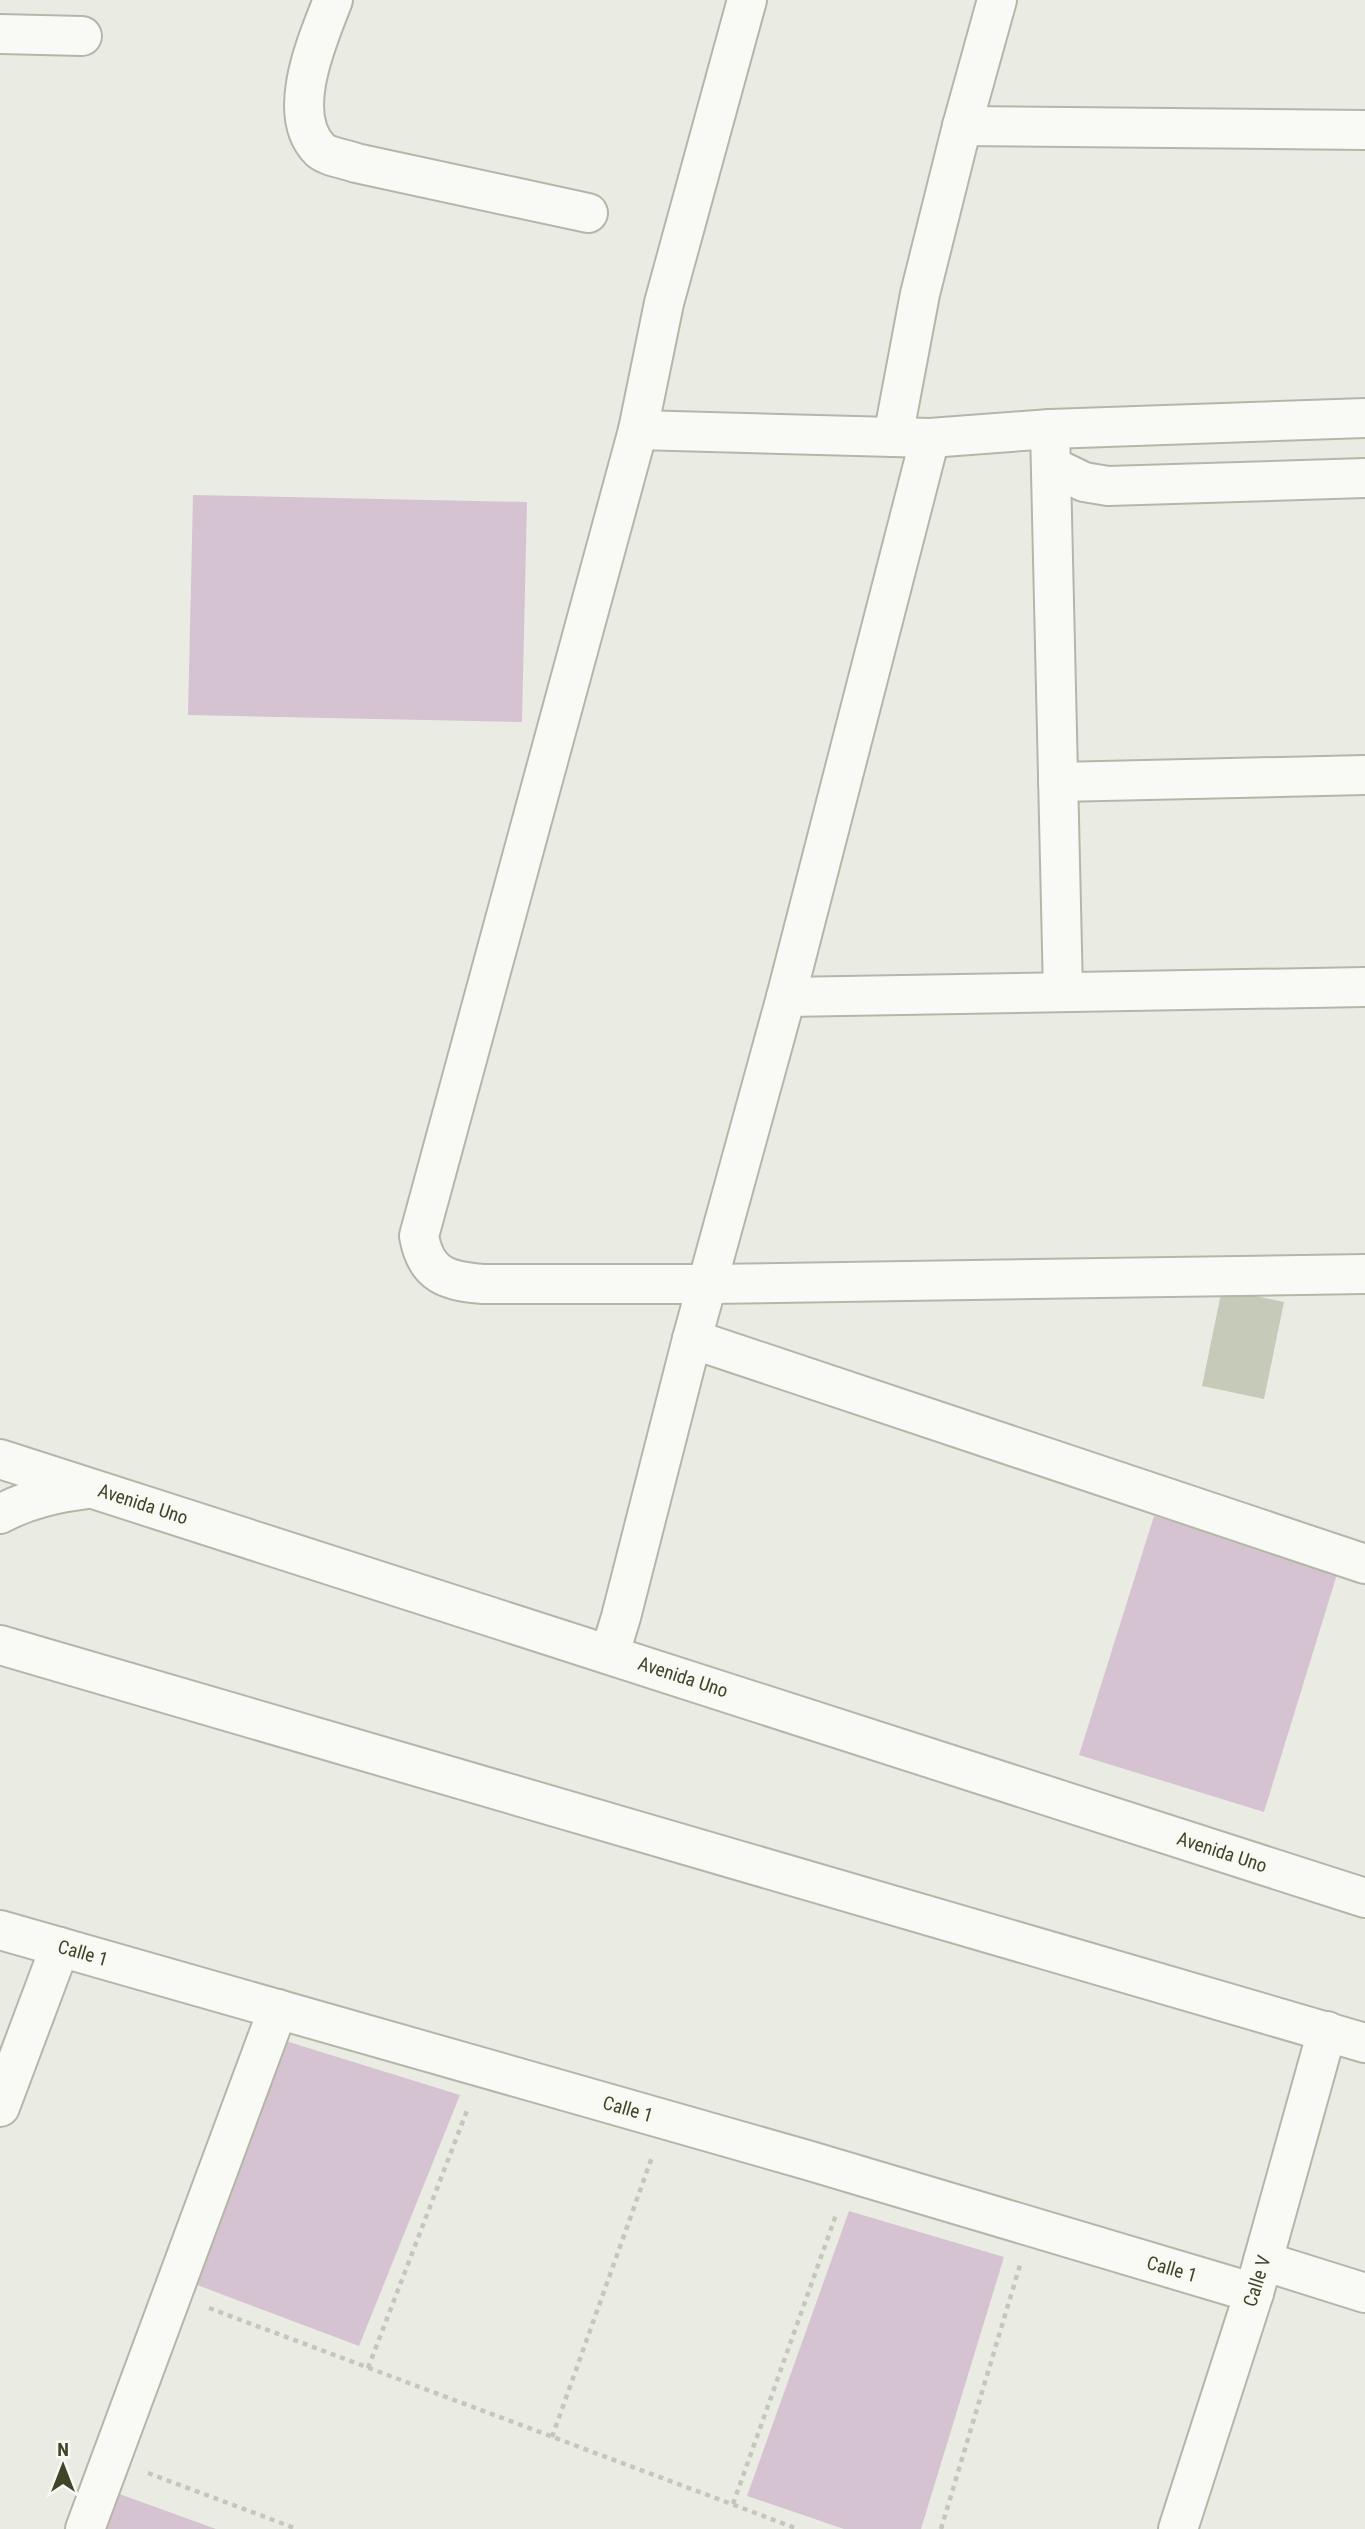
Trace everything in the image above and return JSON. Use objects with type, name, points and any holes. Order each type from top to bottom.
[{"type":"street","points":[[333,0],[315,46],[305,89],[306,129],[321,151],[356,163],[588,214]]},
{"type":"street","points":[[747,0],[663,303],[638,430],[419,1236],[422,1250],[432,1268],[447,1279],[467,1282],[707,1284],[1365,1273]]},
{"type":"street","points":[[892,437],[920,294],[996,0]]},
{"type":"street","points":[[0,34],[82,36]]},
{"type":"street","points":[[962,126],[1365,130]]},
{"type":"street","points":[[638,430],[930,438],[1050,448],[1365,418]]},
{"type":"street","points":[[610,1653],[692,1339],[786,997],[930,438]]},
{"type":"street","points":[[1050,448],[1084,482],[1108,486],[1365,478]]},
{"type":"street","points":[[1050,448],[1063,992]]},
{"type":"street","points":[[1058,782],[1365,775]]},
{"type":"street","points":[[786,997],[1365,987]]},
{"type":"street","points":[[692,1339],[1365,1564]]},
{"type":"street","name":"Avenida Uno","points":[[0,1459],[1365,1898]]},
{"type":"street","points":[[0,1514],[19,1504],[56,1493],[93,1488]]},
{"type":"street","points":[[0,1645],[1365,2043]]},
{"type":"street","name":"Calle 1","points":[[0,1930],[484,2067],[1031,2227],[1259,2277],[1365,2293]]},
{"type":"street","points":[[0,2107],[60,1947]]},
{"type":"street","points":[[85,2529],[278,2009]]},
{"type":"street","name":"Calle V","points":[[1178,2529],[1259,2277],[1327,2031]]},
{"type":"path","points":[[368,2368],[484,2067]]},
{"type":"path","points":[[552,2437],[666,2120]]},
{"type":"path","points":[[733,2504],[851,2173]]},
{"type":"path","points":[[941,2529],[1031,2227]]},
{"type":"path","points":[[172,2294],[798,2529]]},
{"type":"path","points":[[111,2459],[297,2529]]},
{"type":"shaded area","points":[[193,495],[527,502],[522,722],[188,715]]},
{"type":"shaded area","points":[[1154,1516],[1338,1571],[1264,1812],[1079,1755]]},
{"type":"shaded area","points":[[276,2038],[460,2095],[359,2346],[184,2280]]},
{"type":"shaded area","points":[[849,2211],[1004,2257],[921,2529],[844,2529],[747,2496]]},
{"type":"shaded area","points":[[114,2492],[216,2529],[100,2529]]},
{"type":"building","points":[[1222,1289],[1284,1302],[1264,1399],[1202,1386]]}]
